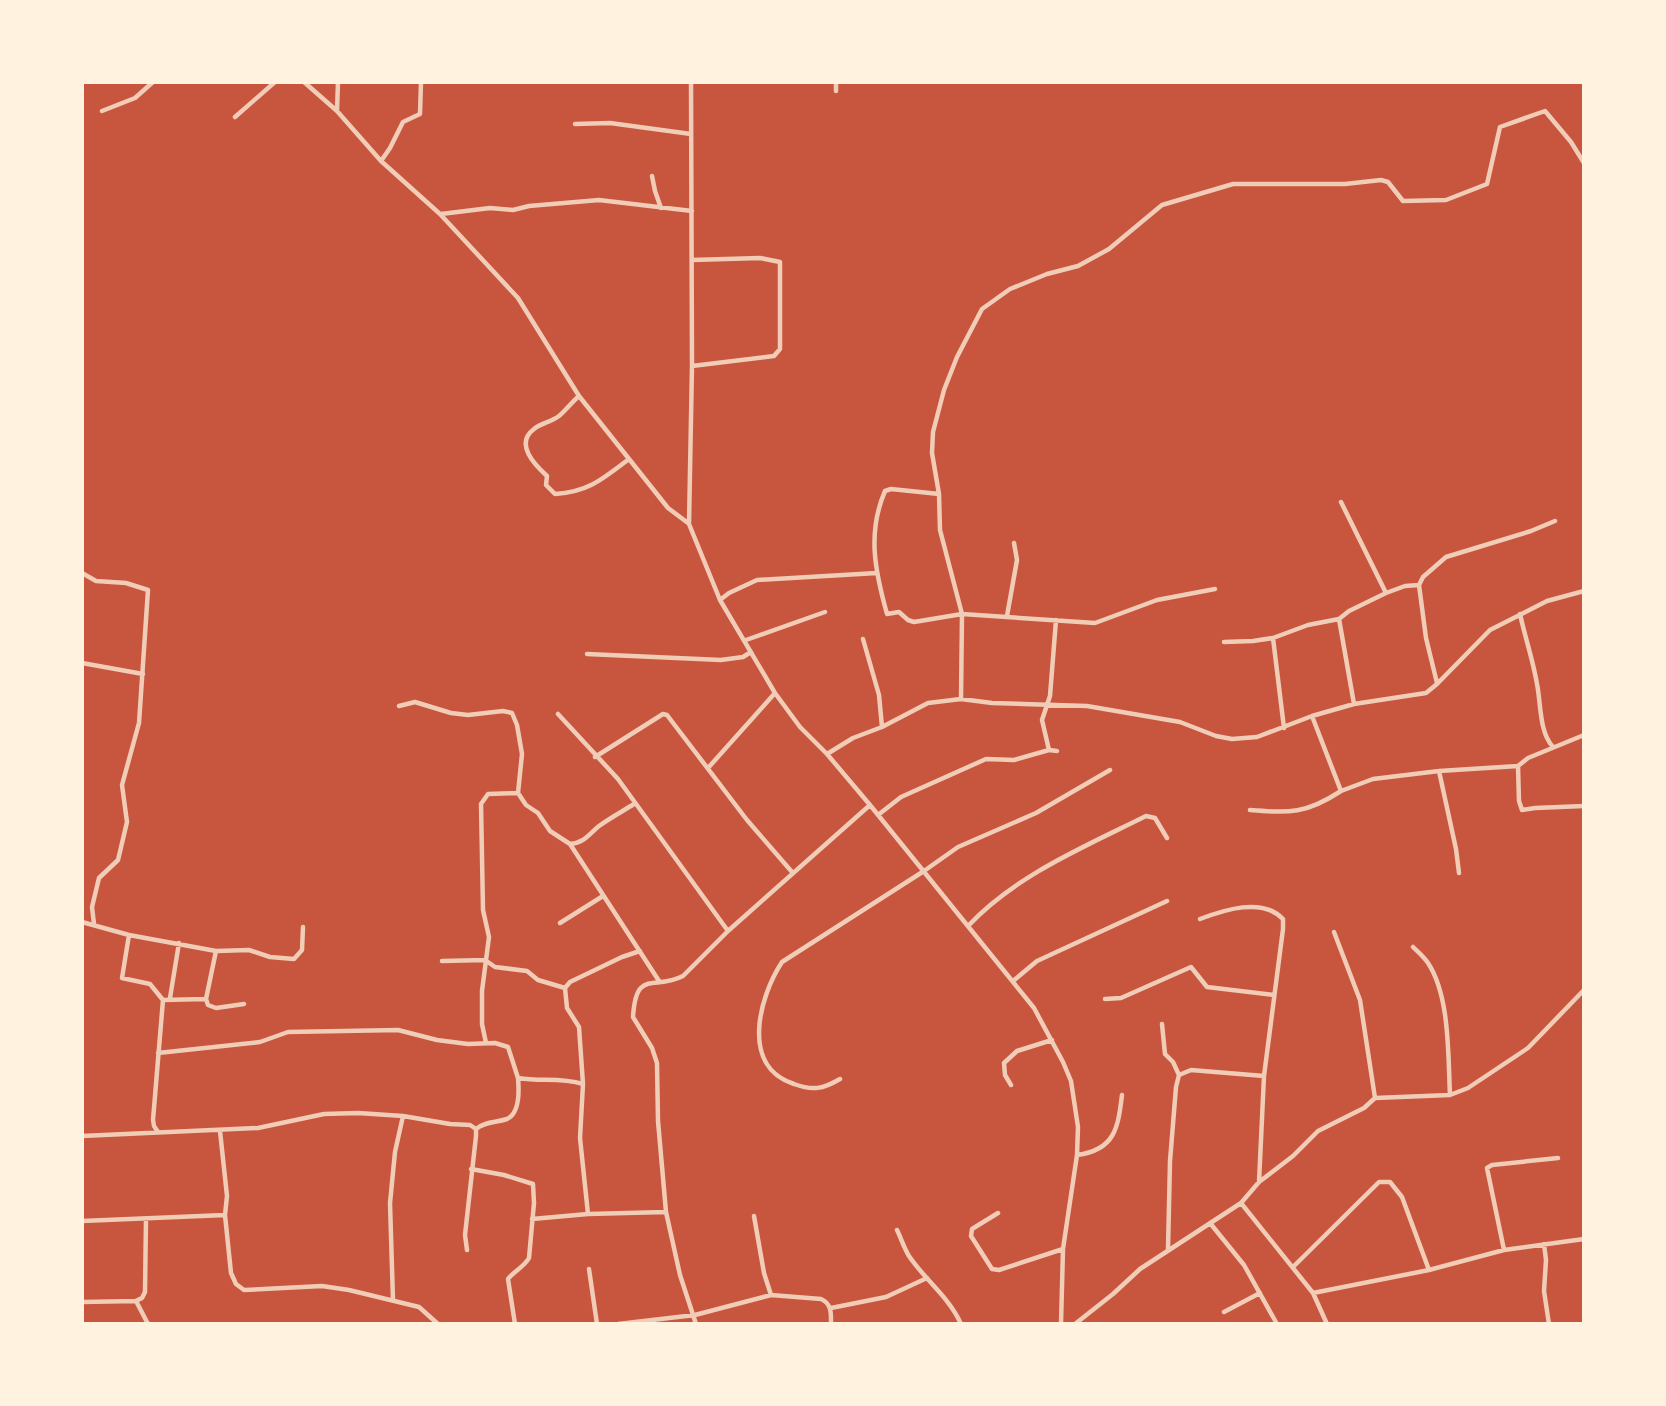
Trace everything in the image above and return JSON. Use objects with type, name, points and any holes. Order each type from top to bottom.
[{"type":"street","points":[[103,111],[135,98],[153,82]]},
{"type":"street","points":[[235,117],[275,82]]},
{"type":"street","points":[[304,82],[337,111],[381,161],[440,214],[518,298],[579,396],[668,509],[689,524]]},
{"type":"street","points":[[337,111],[338,82]]},
{"type":"street","points":[[381,161],[403,122],[421,114],[421,82]]},
{"type":"street","points":[[691,82],[692,366],[689,524],[720,600],[775,693],[800,727],[870,805],[1013,981],[1034,1008],[1052,1040],[1071,1081],[1078,1127],[1077,1155],[1063,1249],[1061,1324]]},
{"type":"street","points":[[836,82],[836,90]]},
{"type":"street","points":[[961,699],[962,614],[940,530],[939,494],[932,453],[933,432],[944,390],[957,357],[982,309],[1010,289],[1078,265],[1110,249],[1162,205],[1233,184],[1345,184],[1373,179],[1388,182],[1403,201],[1446,200],[1487,184],[1500,127],[1545,111],[1571,142],[1584,163]]},
{"type":"street","points":[[575,124],[610,123],[691,134]]},
{"type":"street","points":[[652,176],[654,191],[661,208]]},
{"type":"street","points":[[440,214],[490,208],[513,210],[529,206],[599,200],[692,211]]},
{"type":"street","points":[[692,260],[761,258],[780,262],[780,349],[774,356],[692,366]]},
{"type":"street","points":[[579,396],[558,417],[532,430],[527,439],[526,447],[531,460],[547,476],[546,485],[555,494],[576,492],[601,480],[629,459]]},
{"type":"street","points":[[939,494],[891,489],[885,491],[877,510],[873,532],[877,573],[887,614],[899,612],[914,622],[962,614],[1095,623],[1157,600],[1215,589]]},
{"type":"street","points":[[1341,502],[1386,593]]},
{"type":"street","points":[[1437,684],[1426,638],[1419,585],[1423,577],[1446,557],[1555,521]]},
{"type":"street","points":[[1007,616],[1017,560],[1014,543]]},
{"type":"street","points":[[82,573],[96,581],[126,583],[148,590],[139,723],[122,785],[127,822],[118,860],[99,878],[92,907],[94,924]]},
{"type":"street","points":[[720,600],[757,580],[877,573]]},
{"type":"street","points":[[1224,642],[1273,638],[1308,625],[1339,619],[1349,611],[1386,593],[1405,586],[1419,585]]},
{"type":"street","points":[[827,754],[853,738],[882,727],[928,702],[961,699],[1046,706],[1087,706],[1180,722],[1216,736],[1232,739],[1257,737],[1312,716],[1354,704],[1426,693],[1490,630],[1547,601],[1582,594]]},
{"type":"street","points":[[746,640],[825,612]]},
{"type":"street","points":[[1520,614],[1537,682],[1544,727],[1548,742],[1553,747]]},
{"type":"street","points":[[1339,619],[1354,704]]},
{"type":"street","points":[[1049,750],[1042,720],[1050,696],[1056,621]]},
{"type":"street","points":[[1273,638],[1284,728]]},
{"type":"street","points":[[863,639],[879,695],[882,727]]},
{"type":"street","points":[[587,654],[722,660],[743,657],[751,652]]},
{"type":"street","points":[[82,663],[143,674]]},
{"type":"street","points":[[708,768],[775,693]]},
{"type":"street","points":[[399,706],[415,702],[450,713],[512,713],[522,754],[518,793],[526,806],[538,813],[550,831],[570,844],[659,981]]},
{"type":"street","points":[[558,714],[618,779],[728,931]]},
{"type":"street","points":[[595,757],[665,714],[792,873]]},
{"type":"street","points":[[1312,716],[1341,791]]},
{"type":"street","points":[[1250,810],[1305,810],[1318,806],[1341,791],[1373,779],[1518,766],[1528,758],[1584,735]]},
{"type":"street","points":[[878,815],[901,797],[986,759],[1014,760],[1049,750],[1056,751]]},
{"type":"street","points":[[1518,766],[1519,801],[1522,810],[1535,807],[1584,806]]},
{"type":"street","points":[[840,1079],[826,1087],[807,1088],[784,1081],[766,1065],[759,1042],[763,1002],[771,979],[782,962],[958,847],[1036,813],[1110,770]]},
{"type":"street","points":[[1439,771],[1459,873]]},
{"type":"street","points":[[486,1043],[482,1024],[485,960],[489,937],[483,911],[481,804],[488,794],[518,793]]},
{"type":"street","points":[[570,844],[587,838],[598,827],[634,804]]},
{"type":"street","points":[[696,1324],[680,1275],[666,1212],[658,1121],[657,1063],[652,1048],[633,1017],[638,991],[645,984],[675,980],[683,976],[728,931],[870,805]]},
{"type":"street","points":[[968,926],[988,905],[1024,880],[1146,816],[1155,818],[1167,838]]},
{"type":"street","points":[[560,923],[603,896]]},
{"type":"street","points":[[1013,981],[1037,961],[1167,901]]},
{"type":"street","points":[[1200,919],[1234,908],[1258,908],[1278,914],[1283,919],[1264,1076],[1259,1182]]},
{"type":"street","points":[[82,922],[130,935],[216,951],[249,950],[270,957],[294,959],[302,950],[303,927]]},
{"type":"street","points":[[1334,932],[1360,1000],[1375,1098]]},
{"type":"street","points":[[130,935],[122,978],[150,984],[167,999],[206,999]]},
{"type":"street","points":[[158,1132],[153,1120],[158,1053],[179,943]]},
{"type":"street","points":[[1413,947],[1428,964],[1437,982],[1443,1008],[1450,1095]]},
{"type":"street","points":[[216,951],[206,999],[208,1005],[216,1008],[244,1004]]},
{"type":"street","points":[[588,1214],[580,1138],[583,1084],[579,1027],[568,1008],[565,988],[570,982],[640,951]]},
{"type":"street","points":[[442,961],[485,960],[495,967],[527,971],[538,980],[565,988]]},
{"type":"street","points":[[1105,999],[1121,998],[1191,967],[1207,987],[1274,995]]},
{"type":"street","points":[[1075,1324],[1140,1269],[1241,1203],[1259,1182],[1293,1156],[1318,1132],[1364,1108],[1375,1098],[1450,1095],[1468,1088],[1528,1048],[1583,991]]},
{"type":"street","points":[[1162,1024],[1165,1054],[1180,1075],[1176,1087],[1170,1161],[1168,1250]]},
{"type":"street","points":[[158,1053],[260,1042],[288,1032],[398,1030],[437,1040],[508,1047],[518,1078],[517,1104],[508,1118],[483,1123],[475,1129],[465,1235],[467,1250]]},
{"type":"street","points":[[1011,1085],[1005,1075],[1004,1063],[1017,1051],[1052,1040]]},
{"type":"street","points":[[1180,1075],[1191,1070],[1264,1076]]},
{"type":"street","points":[[518,1078],[555,1078],[583,1084]]},
{"type":"street","points":[[1077,1155],[1100,1149],[1112,1138],[1119,1123],[1122,1095]]},
{"type":"street","points":[[82,1136],[258,1128],[324,1114],[358,1113],[470,1125],[475,1129]]},
{"type":"street","points":[[393,1300],[390,1203],[395,1152],[403,1116]]},
{"type":"street","points":[[220,1131],[231,1273],[236,1284],[244,1290],[322,1286],[393,1300],[419,1307],[438,1324]]},
{"type":"street","points":[[1504,1250],[1487,1168],[1492,1165],[1559,1158]]},
{"type":"street","points":[[471,1169],[533,1184],[529,1258],[515,1269],[508,1279],[514,1324]]},
{"type":"street","points":[[1293,1267],[1379,1182],[1390,1182],[1402,1197],[1429,1270]]},
{"type":"street","points":[[1241,1203],[1313,1293],[1327,1324]]},
{"type":"street","points":[[532,1219],[666,1212]]},
{"type":"street","points":[[998,1213],[972,1229],[971,1237],[992,1269],[999,1270],[1063,1249]]},
{"type":"street","points":[[82,1221],[225,1215]]},
{"type":"street","points":[[754,1216],[764,1273],[771,1295]]},
{"type":"street","points":[[82,1302],[136,1301],[142,1298],[145,1292],[146,1219]]},
{"type":"street","points":[[1210,1223],[1244,1265],[1278,1324]]},
{"type":"street","points":[[897,1230],[908,1255],[956,1312],[961,1324]]},
{"type":"street","points":[[1313,1293],[1429,1270],[1504,1250],[1584,1238]]},
{"type":"street","points":[[1544,1244],[1544,1291],[1549,1324]]},
{"type":"street","points":[[589,1269],[597,1324]]},
{"type":"street","points":[[831,1308],[886,1297],[927,1278]]},
{"type":"street","points":[[1224,1312],[1260,1293]]},
{"type":"street","points":[[618,1324],[695,1315],[771,1295],[821,1299],[831,1308],[831,1324]]},
{"type":"street","points":[[136,1301],[148,1324]]}]
